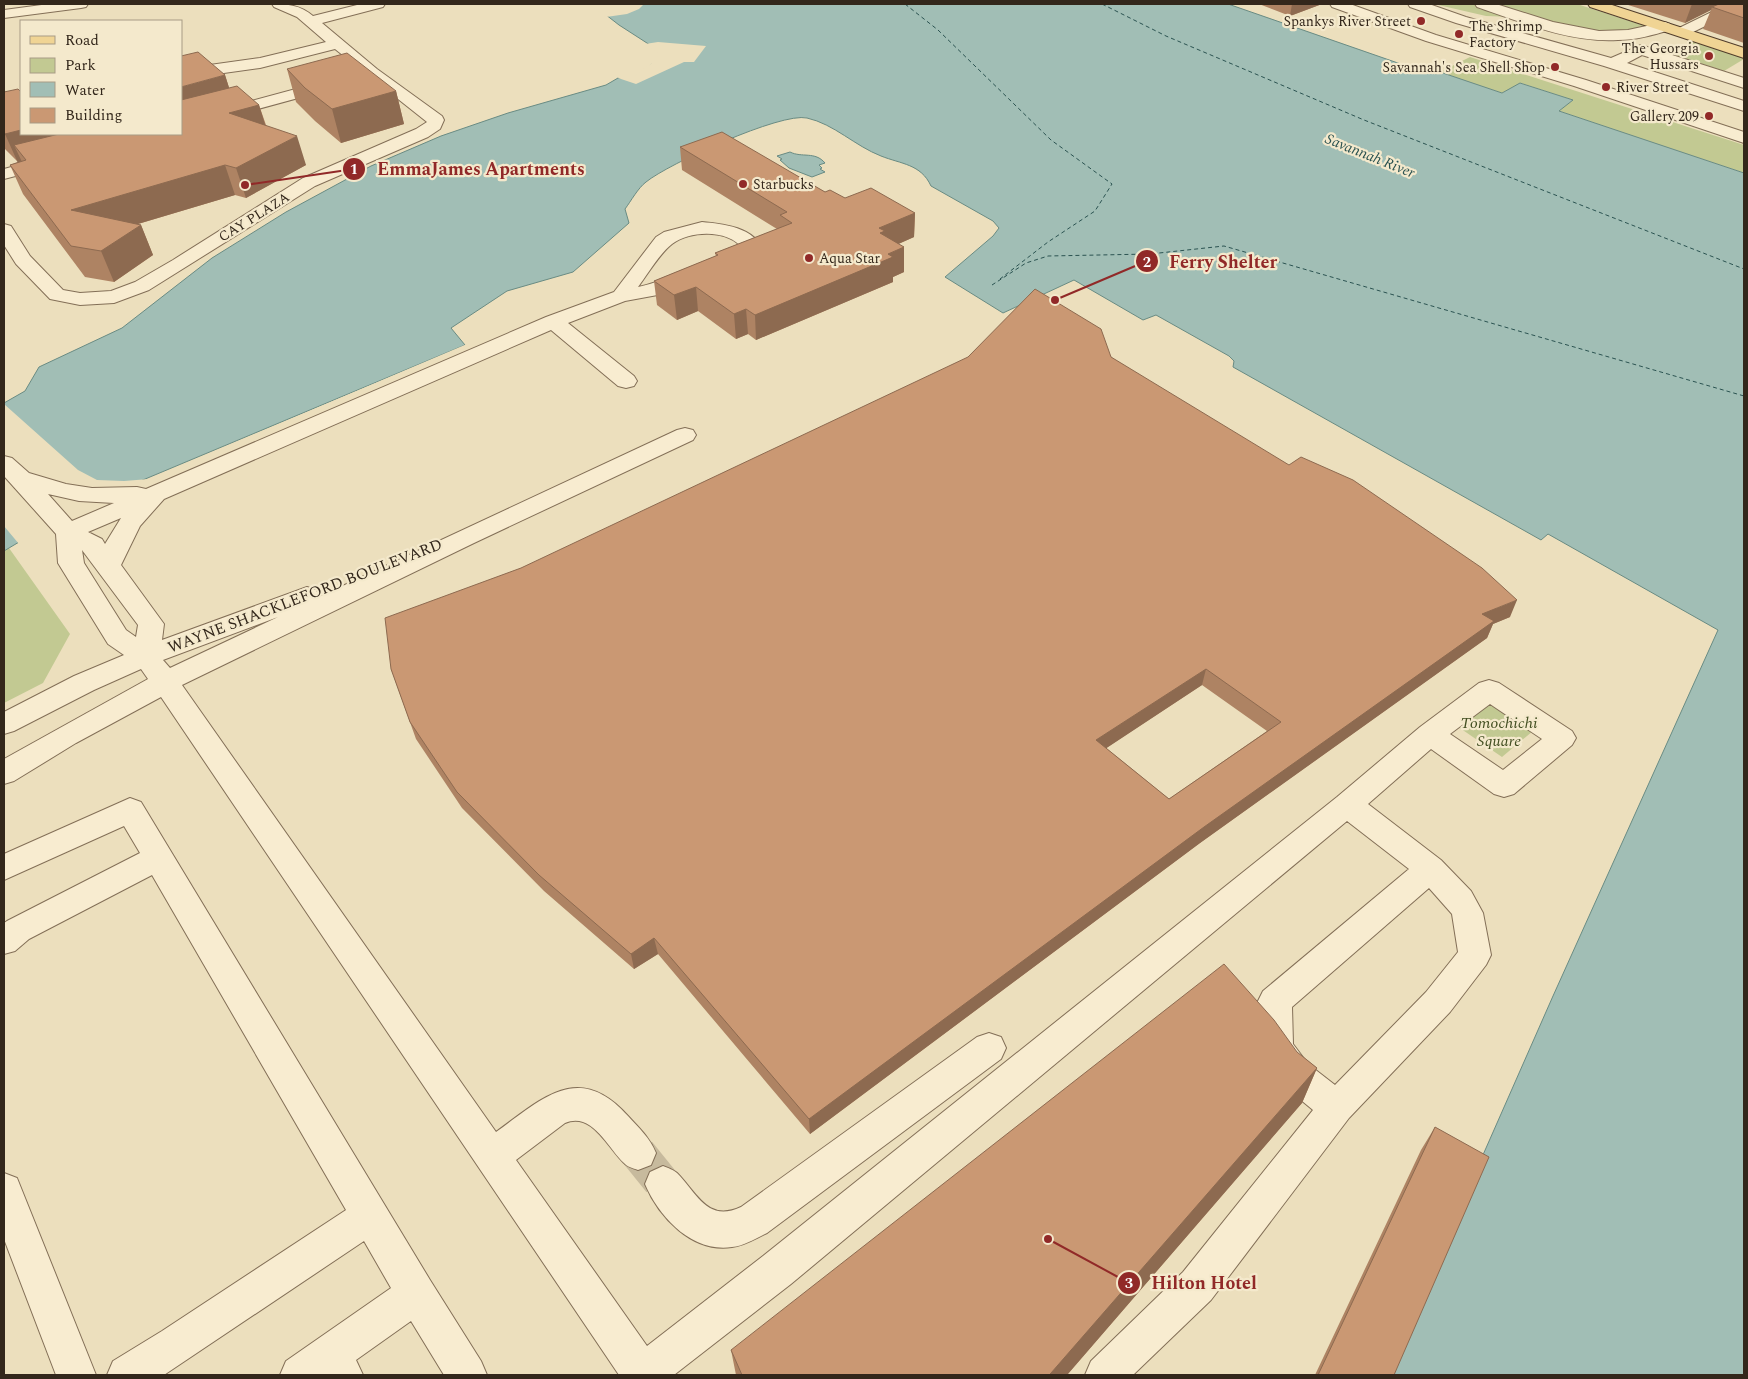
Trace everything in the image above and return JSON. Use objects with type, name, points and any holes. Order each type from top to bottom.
[{"type":"main road","points":[[1594,4],[1744,53]]},
{"type":"street","points":[[4,14],[81,4]]},
{"type":"street","name":"CAY PLAZA","points":[[4,230],[23,260],[57,295],[80,299],[114,297],[142,286],[180,264],[309,182],[422,133],[434,125],[436,120],[357,77],[338,44],[302,14],[279,4]]},
{"type":"street","points":[[311,21],[378,4]]},
{"type":"street","points":[[1337,4],[1431,38],[1580,83],[1744,138]]},
{"type":"street","points":[[1415,4],[1461,20],[1642,72],[1744,106]]},
{"type":"street","points":[[1482,4],[1563,29],[1590,35],[1618,36],[1664,27]]},
{"type":"street","points":[[1711,4],[1733,6],[1744,14]]},
{"type":"street","points":[[1682,32],[1733,6]]},
{"type":"street","points":[[182,74],[223,71],[253,66],[338,44]]},
{"type":"street","points":[[1580,83],[1612,63],[1641,50],[1743,81]]},
{"type":"street","points":[[182,125],[357,77]]},
{"type":"street","points":[[4,174],[68,156]]},
{"type":"street","points":[[68,532],[553,321],[621,296],[656,290],[742,258],[753,251],[751,244],[726,230],[702,228],[682,231],[663,241],[621,296]]},
{"type":"street","points":[[4,266],[23,260]]},
{"type":"street","points":[[553,321],[626,381]]},
{"type":"street","name":"WAYNE SHACKLEFORD BOULEVARD","points":[[155,669],[465,536],[685,435]]},
{"type":"street","points":[[12,471],[70,494],[96,496],[139,494],[169,488]]},
{"type":"street","points":[[12,471],[68,532],[94,545],[151,624],[155,669]]},
{"type":"street","points":[[108,565],[121,535],[132,519],[150,501],[169,488]]},
{"type":"street","points":[[68,532],[70,563],[117,637],[155,669],[643,1375],[777,1270],[1346,805],[1430,734]]},
{"type":"street","points":[[4,724],[84,683],[155,669]]},
{"type":"street","points":[[4,773],[66,736],[155,669]]},
{"type":"street","points":[[1105,1375],[1197,1286],[1337,1107],[1438,1002],[1475,955],[1466,912],[1448,886],[1430,869],[1346,805]]},
{"type":"street","points":[[4,868],[130,810],[416,1294],[467,1375]]},
{"type":"street","points":[[4,941],[18,930],[158,858]]},
{"type":"street","points":[[1337,1107],[1296,1075],[1276,1048],[1275,1002],[1430,869]]},
{"type":"street","points":[[663,1184],[690,1218],[709,1229],[732,1229],[754,1220],[989,1048]]},
{"type":"street","points":[[492,1156],[553,1112],[572,1103],[593,1106],[608,1118],[638,1153]]},
{"type":"street","points":[[4,1191],[76,1375]]},
{"type":"street","points":[[127,1375],[370,1215]]},
{"type":"street","points":[[321,1370],[416,1294]]},
{"type":"green space","points":[[1434,4],[1577,4],[1648,27],[1617,33],[1589,32],[1536,18],[1486,16]]},
{"type":"green space","points":[[1692,41],[1744,57],[1744,59],[1724,71],[1669,53]]},
{"type":"green space","points":[[1470,57],[1744,145],[1744,173],[1559,111],[1573,100],[1521,83],[1502,93],[1440,72]]},
{"type":"green space","points":[[4,541],[70,634],[43,683],[4,703]]},
{"type":"green space","name":"Tomochichi Square","points":[[1486,701],[1533,731],[1502,757],[1454,724]]},
{"type":"water","name":"Savannah River","points":[[592,4],[1228,4],[1418,70],[1421,69],[1436,74],[1440,72],[1502,93],[1520,83],[1573,100],[1559,111],[1744,173],[1744,1375],[1386,1375],[1553,996],[1718,630],[1548,534],[1541,540],[1233,367],[1234,361],[1229,356],[1156,315],[1143,320],[1074,280],[1003,313],[945,277],[993,236],[999,228],[993,221],[931,186],[922,173],[916,169],[871,152],[826,125],[807,118],[794,118],[750,131],[700,152],[646,182],[637,191],[625,209],[629,223],[573,272],[507,291],[451,328],[465,345],[76,508],[4,551],[4,403],[25,391],[39,367],[122,328],[212,258],[286,212],[371,166],[441,136],[508,113],[606,85],[618,78],[635,78],[664,54],[619,25]]},
{"type":"water","points":[[790,152],[821,159],[825,163],[819,165],[822,168],[820,169],[825,172],[812,177],[789,168],[777,156]]},
{"type":"pier","points":[[589,4],[643,5],[639,9],[627,14],[606,17]]},
{"type":"pier","points":[[658,42],[706,46],[694,62],[684,62],[636,84],[618,78],[619,76],[634,76],[652,63],[660,54],[645,44]]},
{"type":"pier","points":[[467,344],[466,347],[77,510],[19,544],[4,526],[4,404],[78,470],[97,480],[124,481],[149,479]]},
{"type":"building","points":[[1719,4],[1744,4],[1744,18],[1712,7]]},
{"type":"building","points":[[198,52],[225,75],[182,87],[182,56]]},
{"type":"building","points":[[347,53],[396,91],[332,109],[305,88],[287,69]]},
{"type":"building","points":[[237,86],[259,105],[229,113],[297,136],[236,168],[225,165],[71,210],[141,225],[101,251],[71,246],[10,165],[26,160],[14,145],[55,135],[182,135],[182,100]]},
{"type":"building","points":[[18,89],[20,91],[20,130],[5,134],[4,132],[4,92]]},
{"type":"building","points":[[722,132],[825,192],[830,190],[845,198],[871,188],[915,213],[879,228],[885,231],[880,233],[904,247],[888,254],[893,257],[755,315],[746,309],[734,314],[696,287],[674,295],[654,281],[718,255],[715,253],[792,223],[780,215],[787,212],[680,147]]},
{"type":"building","points":[[1035,289],[1101,329],[1111,357],[1289,465],[1301,457],[1353,480],[1482,568],[1517,600],[1482,614],[1494,621],[1204,827],[809,1119],[654,938],[631,954],[539,875],[457,792],[410,722],[391,669],[385,618],[521,568],[968,357]],"holes":[[[1206,669],[1281,722],[1169,799],[1096,740]]]},
{"type":"building","points":[[1224,964],[1274,1020],[1297,1052],[1317,1068],[1049,1375],[742,1375],[731,1350]]},
{"type":"building","points":[[1435,1127],[1489,1157],[1394,1375],[1318,1375]]},
{"type":"ferry route","points":[[905,4],[938,30],[1051,140],[1112,184],[1095,211],[1048,242],[1000,279]]},
{"type":"ferry route","points":[[1102,4],[1166,36],[1364,120],[1744,269]]},
{"type":"ferry route","points":[[992,285],[1026,263],[1048,256],[1150,254],[1224,246],[1744,396]]},
{"type":"tunnel","points":[[638,1153],[663,1184]]},
{"type":"place","name":"Spankys River Street","points":[[1421,21]]},
{"type":"place","name":"The Shrimp Factory","points":[[1459,34]]},
{"type":"place","name":"The Georgia Hussars","points":[[1709,56]]},
{"type":"place","name":"Savannah's Sea Shell Shop","points":[[1555,67]]},
{"type":"place","name":"River Street","points":[[1606,87]]},
{"type":"place","name":"Gallery 209","points":[[1709,116]]},
{"type":"place","name":"Starbucks","points":[[743,184]]},
{"type":"place","name":"EmmaJames Apartments","points":[[245,185]]},
{"type":"place","name":"Aqua Star","points":[[809,258]]},
{"type":"place","name":"Ferry Shelter","points":[[1055,300]]},
{"type":"place","name":"Hilton Hotel","points":[[1048,1239]]}]
